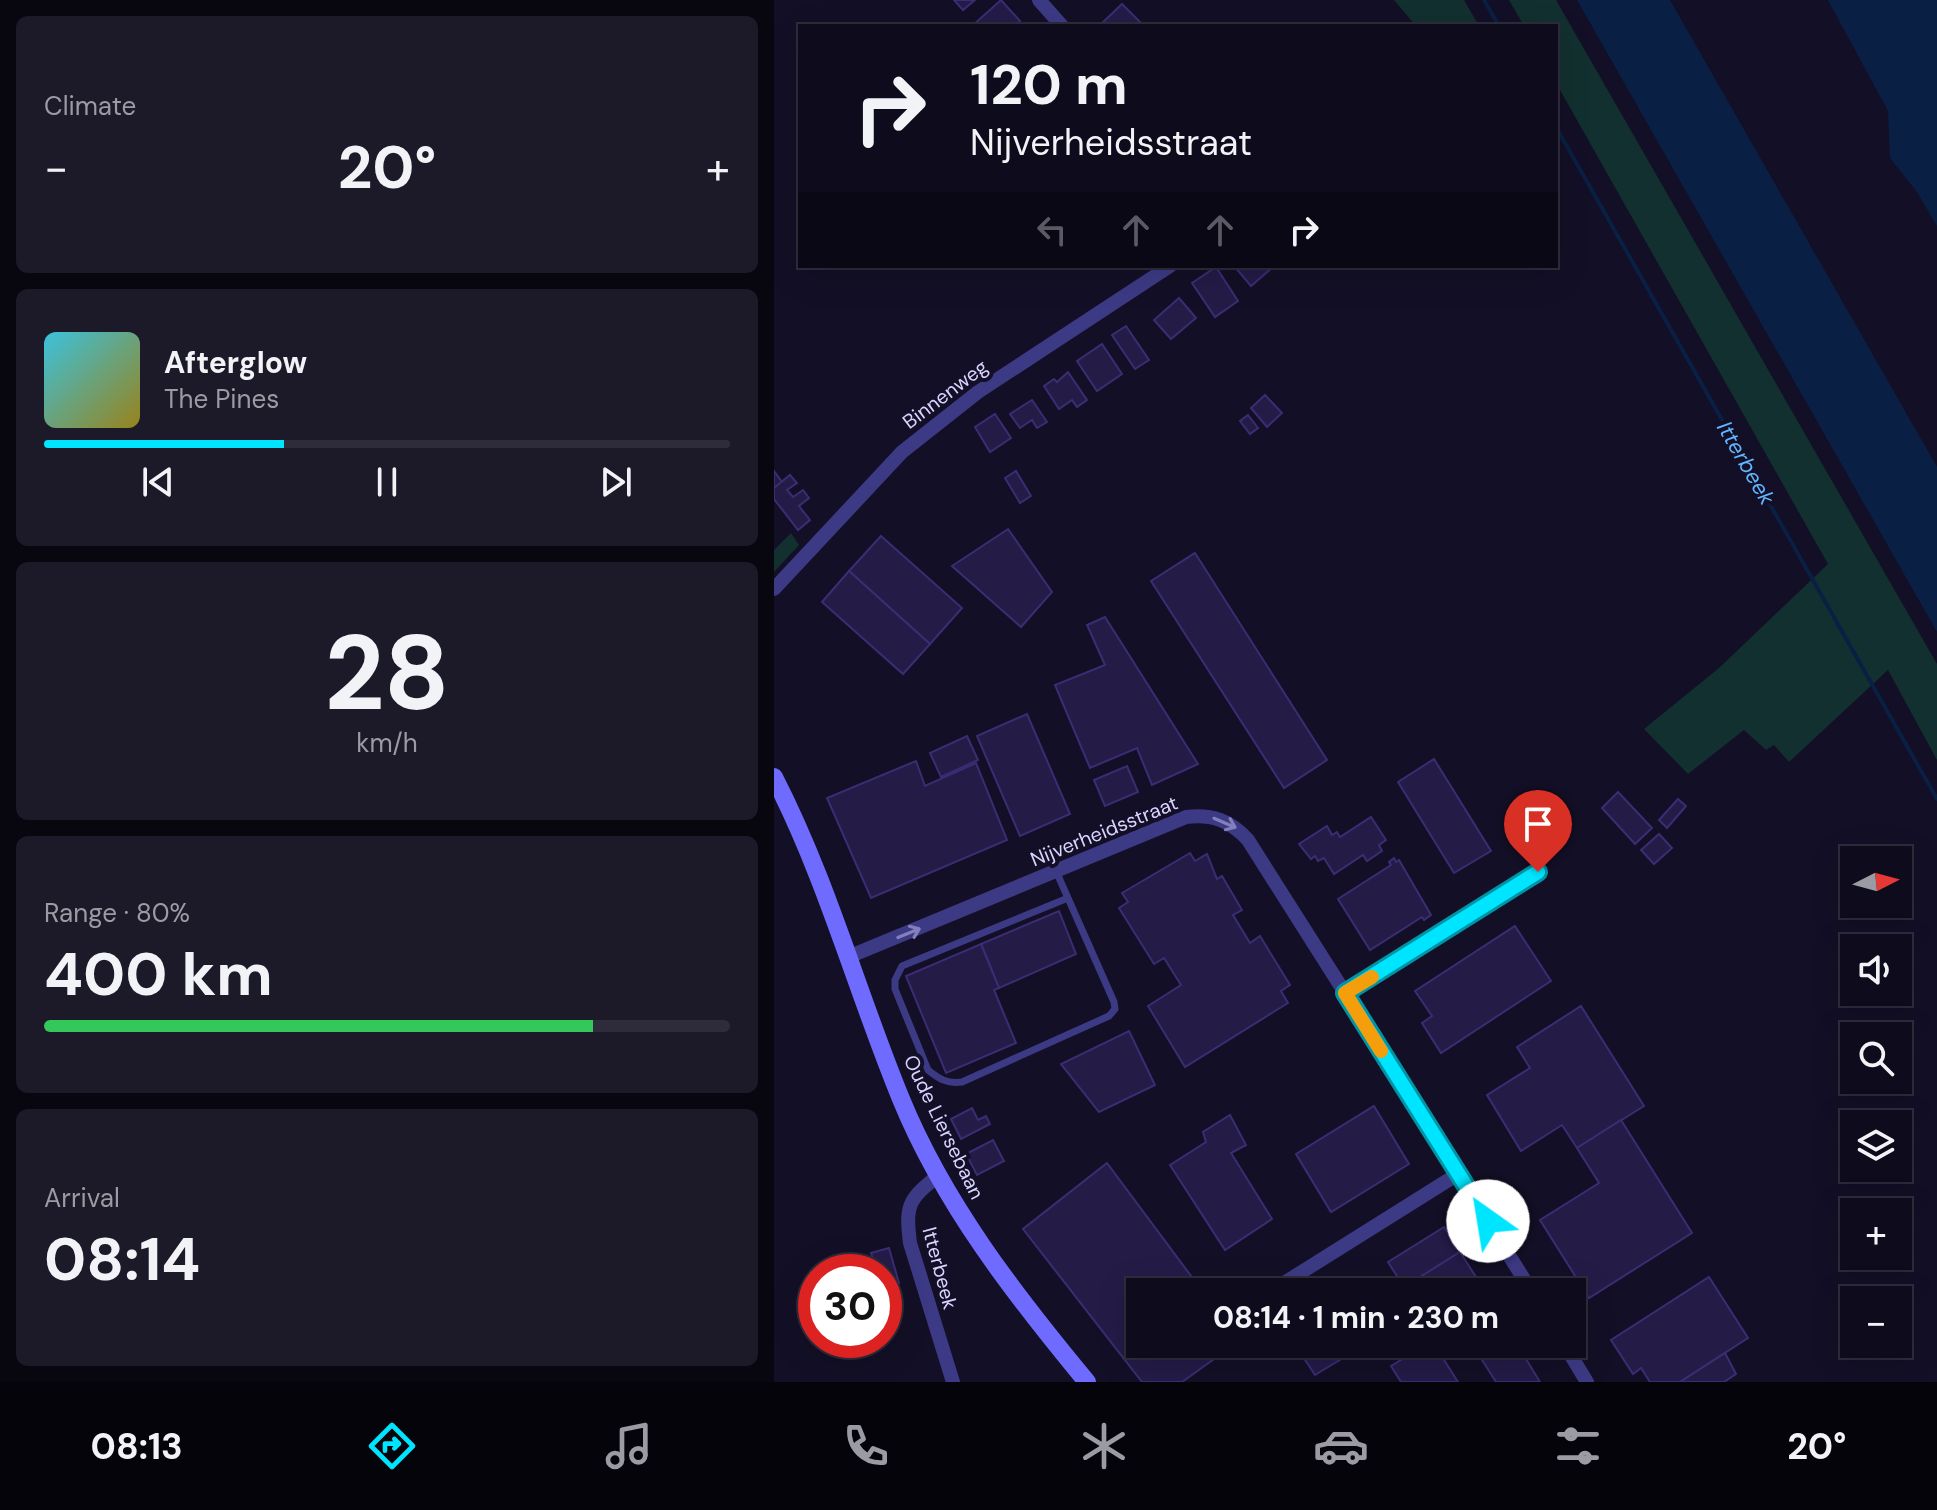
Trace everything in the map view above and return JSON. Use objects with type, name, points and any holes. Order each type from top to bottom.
[{"type":"main road","name":"Oude Liersebaan","points":[[774,777],[816,869],[902,1102],[939,1175],[1006,1282],[1087,1382]]},
{"type":"street","points":[[1039,0],[1060,24]]},
{"type":"street","name":"Binnenweg","points":[[774,589],[902,452],[978,392],[1167,268]]},
{"type":"street","name":"Nijverheidsstraat","points":[[848,957],[1186,817],[1203,815],[1222,819],[1235,826],[1248,840],[1523,1278]]},
{"type":"street","points":[[1345,993],[1538,872]]},
{"type":"street","points":[[1292,1278],[1458,1174]]},
{"type":"street","name":"Itterbeek","points":[[939,1175],[914,1195],[907,1220],[910,1243],[953,1382]]},
{"type":"street","points":[[1572,1358],[1587,1382]]},
{"type":"lane","points":[[1056,871],[1068,898],[1115,1009],[1109,1016],[962,1082],[951,1084],[937,1078],[928,1070],[895,989],[895,980],[902,966],[1068,898]]},
{"type":"green space","points":[[1394,0],[1464,0],[1478,24],[1414,24]]},
{"type":"green space","points":[[1509,0],[1556,0],[1937,664],[1937,760],[1888,670],[1789,762],[1774,745],[1766,750],[1744,730],[1688,774],[1644,729],[1719,668],[1828,564],[1558,87],[1558,24],[1523,24]]},
{"type":"green space","points":[[791,533],[799,545],[774,572],[774,550]]},
{"type":"water","points":[[1577,0],[1670,0],[1937,467],[1937,632]]},
{"type":"water","points":[[1828,0],[1937,0],[1937,226],[1917,192],[1890,158],[1888,111]]},
{"type":"building","points":[[954,0],[975,0],[963,10]]},
{"type":"building","points":[[1001,0],[1020,21],[1017,24],[974,24]]},
{"type":"building","points":[[1122,4],[1142,24],[1101,24]]},
{"type":"building","points":[[1217,268],[1238,301],[1215,317],[1192,283]]},
{"type":"building","points":[[1236,268],[1272,268],[1251,286]]},
{"type":"building","points":[[1179,298],[1196,318],[1171,339],[1154,320]]},
{"type":"building","points":[[1126,326],[1149,360],[1135,369],[1112,335]]},
{"type":"building","points":[[1102,344],[1122,374],[1097,391],[1077,361]]},
{"type":"building","points":[[1068,372],[1087,400],[1077,407],[1072,400],[1059,409],[1044,386],[1054,379],[1057,382]]},
{"type":"building","points":[[1265,395],[1282,413],[1267,427],[1251,408]]},
{"type":"building","points":[[1032,400],[1047,422],[1037,428],[1032,420],[1020,428],[1010,414]]},
{"type":"building","points":[[995,414],[1011,438],[990,452],[975,427]]},
{"type":"building","points":[[1248,415],[1258,428],[1250,434],[1240,421]]},
{"type":"building","points":[[774,471],[782,482],[774,488]]},
{"type":"building","points":[[1016,471],[1031,496],[1020,503],[1005,478]]},
{"type":"building","points":[[790,475],[797,483],[787,490],[793,497],[803,490],[809,498],[799,506],[810,520],[798,530],[774,499],[774,488]]},
{"type":"building","points":[[1008,529],[1052,592],[1021,627],[952,566]]},
{"type":"building","points":[[881,536],[962,608],[930,644],[849,571]]},
{"type":"building","points":[[1195,553],[1327,760],[1284,788],[1151,581]]},
{"type":"building","points":[[849,571],[930,644],[903,674],[822,602]]},
{"type":"building","points":[[1105,617],[1198,764],[1152,785],[1137,748],[1090,768],[1055,685],[1105,665],[1087,625]]},
{"type":"building","points":[[1027,714],[1070,814],[1020,836],[977,736]]},
{"type":"building","points":[[967,736],[978,760],[941,777],[930,753]]},
{"type":"building","points":[[1434,759],[1491,851],[1454,873],[1398,782]]},
{"type":"building","points":[[916,761],[925,786],[976,763],[1007,840],[871,898],[827,798]]},
{"type":"building","points":[[1127,766],[1138,792],[1105,806],[1094,780]]},
{"type":"building","points":[[1618,792],[1652,828],[1635,844],[1602,808]]},
{"type":"building","points":[[1678,799],[1686,806],[1667,828],[1659,820]]},
{"type":"building","points":[[1371,817],[1386,840],[1379,845],[1382,851],[1367,861],[1363,855],[1334,874],[1324,858],[1318,861],[1315,856],[1311,859],[1299,844],[1327,826],[1332,835],[1337,832],[1340,837]]},
{"type":"building","points":[[1659,834],[1672,848],[1654,864],[1641,850]]},
{"type":"building","points":[[1190,853],[1195,861],[1207,854],[1217,879],[1222,876],[1242,910],[1233,915],[1250,943],[1260,936],[1290,985],[1281,991],[1288,1003],[1185,1067],[1148,1006],[1181,985],[1164,958],[1154,964],[1119,908],[1128,902],[1122,893]]},
{"type":"building","points":[[1394,858],[1396,862],[1399,860],[1431,915],[1424,920],[1422,917],[1370,950],[1338,899],[1391,865],[1389,862]]},
{"type":"building","points":[[1059,911],[1076,954],[999,988],[981,944]]},
{"type":"building","points":[[1515,926],[1551,981],[1441,1053],[1422,1023],[1432,1016],[1415,991]]},
{"type":"building","points":[[981,944],[999,988],[994,990],[1016,1043],[946,1073],[906,976]]},
{"type":"building","points":[[1581,1006],[1644,1106],[1577,1148],[1562,1125],[1521,1151],[1487,1095],[1530,1068],[1517,1047]]},
{"type":"building","points":[[1129,1031],[1155,1085],[1099,1112],[1061,1064]]},
{"type":"building","points":[[1374,1106],[1409,1164],[1331,1212],[1296,1154]]},
{"type":"building","points":[[972,1108],[978,1120],[986,1116],[990,1124],[961,1139],[951,1119]]},
{"type":"building","points":[[1230,1115],[1246,1145],[1231,1153],[1272,1219],[1225,1250],[1170,1165],[1206,1142],[1203,1132]]},
{"type":"building","points":[[1621,1120],[1692,1233],[1589,1298],[1586,1278],[1576,1278],[1540,1220],[1599,1183],[1577,1148]]},
{"type":"building","points":[[993,1140],[1004,1161],[977,1175],[966,1154]]},
{"type":"building","points":[[1107,1163],[1193,1278],[1126,1278],[1126,1358],[1215,1358],[1182,1382],[1142,1382],[1023,1229]]},
{"type":"building","points":[[1444,1227],[1460,1252],[1418,1278],[1398,1278],[1388,1262]]},
{"type":"building","points":[[889,1248],[891,1254],[871,1254]]},
{"type":"building","points":[[1460,1252],[1476,1277],[1474,1278],[1418,1278]]},
{"type":"building","points":[[1709,1277],[1748,1338],[1680,1382],[1650,1382],[1641,1368],[1633,1374],[1611,1340]]},
{"type":"building","points":[[1725,1353],[1736,1374],[1724,1382],[1680,1382]]},
{"type":"building","points":[[1304,1358],[1343,1358],[1315,1375]]},
{"type":"building","points":[[1404,1358],[1443,1358],[1458,1382],[1401,1382],[1391,1366]]},
{"type":"building","points":[[1481,1358],[1525,1358],[1540,1382],[1496,1382]]},
{"type":"waterway","name":"Itterbeek","points":[[1484,0],[1498,24]]},
{"type":"waterway","name":"Itterbeek","points":[[1558,131],[1937,799]]},
{"type":"slow traffic","points":[[1372,977],[1345,993],[1381,1051]]},
{"type":"route","points":[[1488,1221],[1345,993],[1538,872]]}]
